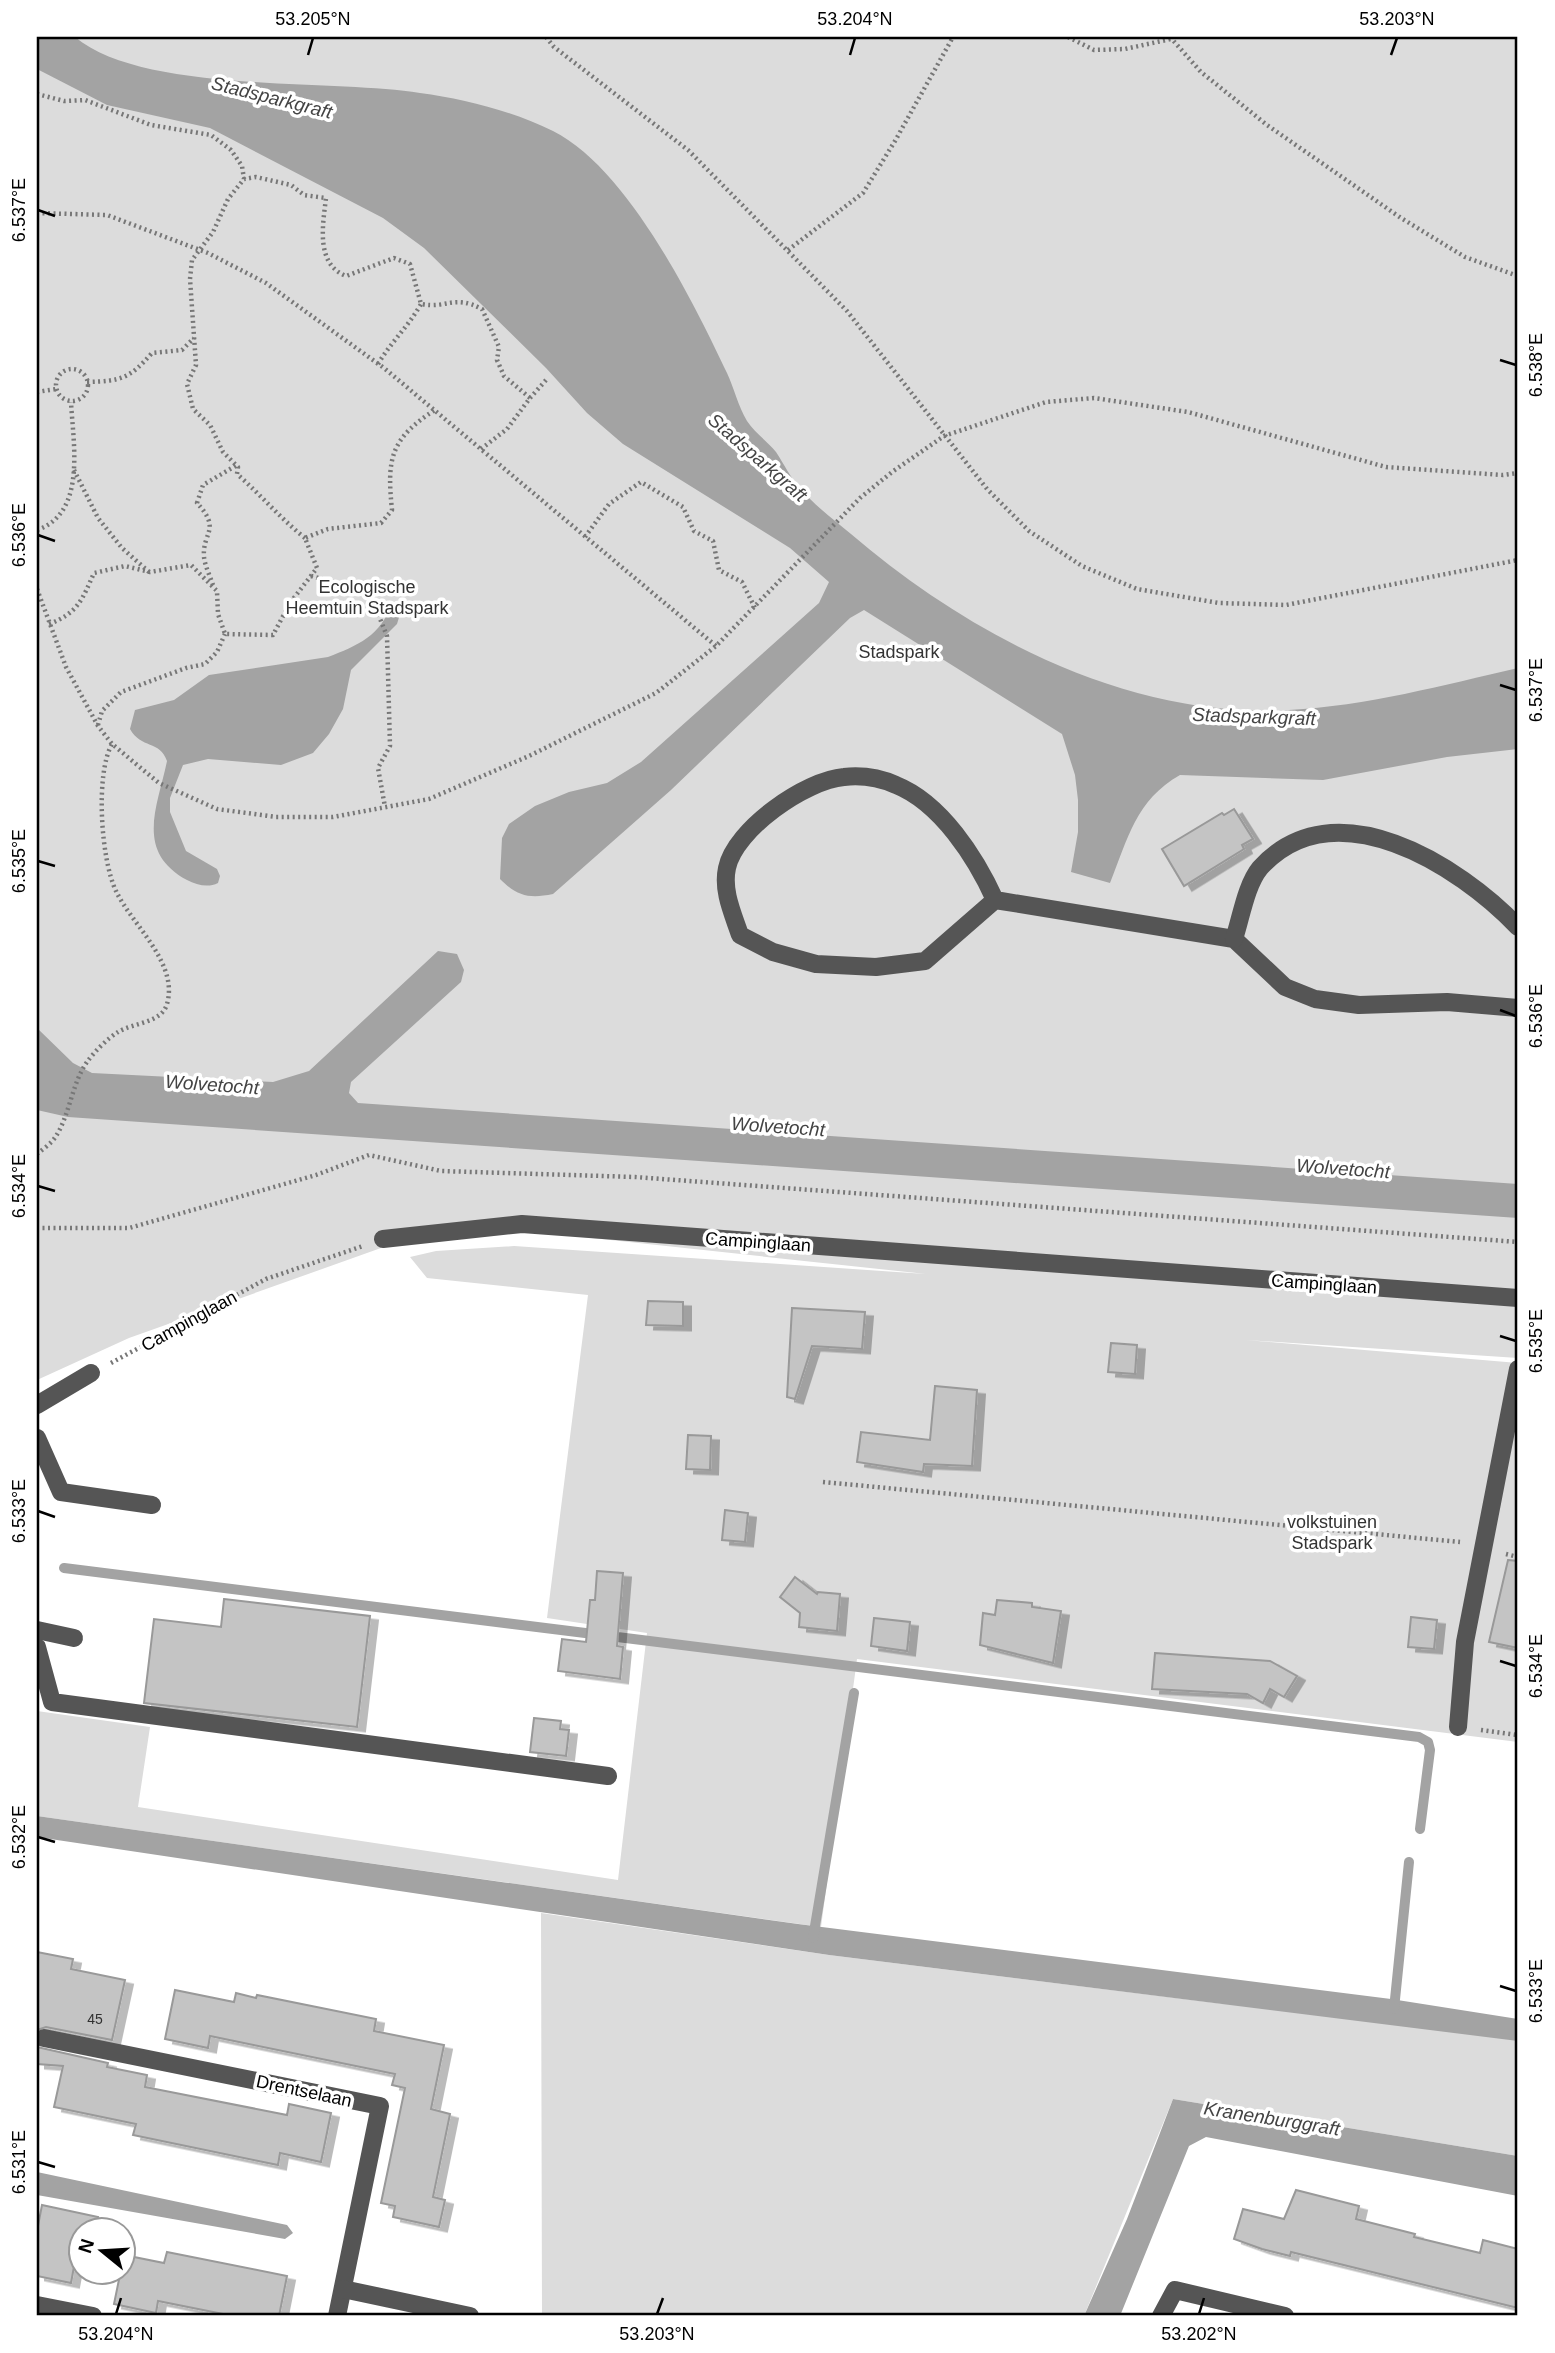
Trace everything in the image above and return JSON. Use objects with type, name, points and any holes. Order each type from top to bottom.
[{"type":"street","points":[[842,777],[870,777],[898,785],[921,799],[968,848],[995,900],[925,961],[876,967],[816,964],[773,952],[740,935],[728,900],[726,870],[734,849],[752,827],[786,802],[821,783],[842,777]]},
{"type":"street","points":[[1234,939],[1258,870],[1288,845],[1343,831],[1396,842],[1455,873],[1518,927]]},
{"type":"street","points":[[995,900],[1234,939],[1285,987],[1315,999],[1359,1005],[1447,1002],[1518,1007]]},
{"type":"street","name":"Campinglaan","points":[[383,1239],[522,1224],[1518,1298]]},
{"type":"street","points":[[1458,1727],[1465,1642],[1518,1369]]},
{"type":"street","points":[[37,1405],[91,1373]]},
{"type":"street","points":[[37,1438],[61,1492],[152,1506]]},
{"type":"street","points":[[37,1630],[74,1638]]},
{"type":"street","points":[[37,1647],[52,1702],[608,1776]]},
{"type":"street","name":"Drentselaan","points":[[44,2038],[380,2106],[337,2316]]},
{"type":"street","points":[[343,2289],[470,2316]]},
{"type":"street","points":[[1161,2316],[1175,2290],[1285,2316]]},
{"type":"street","points":[[37,2305],[93,2316]]},
{"type":"path","points":[[546,37],[554,47],[688,150],[847,311],[987,489],[1029,531],[1082,566],[1137,589],[1219,603],[1286,606],[1518,560]]},
{"type":"path","points":[[788,250],[863,193],[953,37]]},
{"type":"path","points":[[1068,37],[1094,50],[1125,49],[1170,38],[1201,72],[1267,125],[1401,218],[1465,257],[1518,276]]},
{"type":"path","points":[[37,94],[64,101],[85,100],[151,125],[211,135],[231,150],[242,166],[244,179]]},
{"type":"path","points":[[225,634],[273,635],[290,603],[317,568],[305,538],[275,514],[260,494],[237,474],[237,465],[223,452],[210,425],[193,409],[187,384],[196,365],[190,279],[192,260],[213,232],[228,199],[244,179],[256,177],[291,185],[304,195],[326,198],[322,235],[326,256],[334,271],[346,276],[394,258],[410,264],[421,304],[406,330],[392,340],[378,364]]},
{"type":"path","points":[[37,213],[107,215],[199,250],[266,283],[378,364],[716,646]]},
{"type":"path","points":[[421,304],[432,306],[456,300],[482,309],[499,347],[497,360],[504,376],[530,398]]},
{"type":"path","points":[[87,382],[119,381],[136,371],[152,353],[182,351],[195,337]]},
{"type":"path","points":[[69,369],[80,371],[87,382],[85,395],[71,402],[62,398],[56,389],[57,379],[69,369]]},
{"type":"path","points":[[481,449],[507,429],[547,379]]},
{"type":"path","points":[[37,392],[56,389]]},
{"type":"path","points":[[37,589],[66,667],[98,726],[112,744],[159,783],[217,809],[276,817],[333,817],[429,799],[541,750],[656,693],[716,646],[860,498],[944,436],[1046,402],[1094,398],[1188,412],[1386,467],[1503,475],[1518,473]]},
{"type":"path","points":[[37,530],[54,522],[68,503],[74,470],[71,402]]},
{"type":"path","points":[[305,538],[328,529],[381,523],[392,510],[388,469],[396,447],[419,420],[435,410]]},
{"type":"path","points":[[98,726],[102,711],[121,692],[186,668],[205,664],[218,652],[225,634],[203,555],[210,536],[209,516],[197,503],[203,485],[237,465]]},
{"type":"path","points":[[74,470],[98,518],[122,548],[150,572]]},
{"type":"path","points":[[585,537],[610,504],[641,482],[683,507],[694,531],[713,541],[719,570],[742,582],[755,608]]},
{"type":"path","points":[[49,624],[69,617],[83,598],[94,573],[125,566],[150,572],[191,565],[213,586]]},
{"type":"path","points":[[311,576],[362,590],[384,624],[387,636],[390,746],[379,768],[386,807]]},
{"type":"path","points":[[37,1154],[55,1138],[84,1068],[117,1032],[159,1016],[167,1006],[169,983],[155,950],[115,889],[108,867],[102,785],[106,754],[112,744]]},
{"type":"path","points":[[37,1228],[129,1228],[316,1175],[369,1155],[442,1171],[635,1177],[1518,1242]]},
{"type":"path","name":"Campinglaan","points":[[91,1373],[266,1279],[383,1239]]},
{"type":"path","points":[[823,1482],[1483,1545],[1518,1557]]},
{"type":"path","points":[[1458,1727],[1518,1735]]},
{"type":"green space","name":"Stadspark","points":[[37,37],[1518,37],[1518,1358],[1246,1340],[1518,1363],[1518,1742],[857,1659],[821,1927],[37,1816],[37,1711],[150,1727],[138,1807],[618,1880],[647,1633],[547,1618],[588,1295],[427,1278],[410,1257],[436,1251],[514,1246],[926,1274],[451,1223],[129,1338],[37,1380]]},
{"type":"green space","points":[[541,1913],[829,1955],[1224,2004],[1230,1993],[1518,2034],[1518,2156],[1173,2099],[1084,2316],[542,2316]]},
{"type":"water","name":"Stadsparkgraft","points":[[37,37],[75,37],[106,55],[145,68],[191,76],[383,89],[471,102],[553,131],[580,149],[606,174],[655,238],[695,309],[747,421],[776,452],[796,484],[851,534],[947,606],[1000,637],[1055,664],[1111,685],[1170,701],[1229,709],[1289,710],[1347,704],[1405,694],[1518,668],[1518,749],[1447,757],[1323,780],[1180,775],[1165,785],[1143,808],[1128,836],[1110,883],[1071,872],[1078,832],[1078,800],[1075,775],[1062,734],[864,610],[850,618],[671,790],[553,894],[530,896],[518,893],[500,879],[502,838],[509,824],[535,806],[569,792],[607,783],[641,762],[819,603],[829,582],[790,548],[623,444],[587,413],[546,368],[424,248],[383,218],[210,128],[107,105],[37,69]]},
{"type":"water","points":[[397,602],[400,614],[397,624],[351,670],[343,709],[329,734],[313,753],[281,765],[208,759],[183,765],[170,798],[170,812],[186,851],[217,869],[220,876],[218,883],[202,885],[187,880],[171,868],[160,856],[154,826],[167,761],[160,750],[139,739],[130,729],[135,710],[174,700],[209,675],[328,657],[339,653],[358,644],[375,631],[387,615],[391,604]]},
{"type":"water","name":"Wolvetocht","points":[[438,951],[457,954],[464,970],[461,982],[351,1082],[349,1093],[358,1103],[1518,1184],[1518,1218],[68,1117],[37,1110],[37,1028],[73,1063],[92,1073],[273,1082],[309,1071]]},
{"type":"water","points":[[37,1816],[798,1924],[1391,1999],[1518,2019],[1518,2041],[829,1955],[37,1837]]},
{"type":"water","name":"Kranenburggraft","points":[[1173,2099],[1518,2156],[1518,2196],[1206,2137],[1189,2146],[1120,2316],[1084,2316],[1127,2219]]},
{"type":"water","points":[[37,2172],[287,2225],[293,2233],[285,2239],[37,2195]]},
{"type":"building","points":[[1234,809],[1253,839],[1242,845],[1244,849],[1184,886],[1162,849],[1222,813],[1224,815]]},
{"type":"building","points":[[648,1301],[683,1302],[683,1326],[646,1325]]},
{"type":"building","points":[[792,1308],[865,1312],[862,1349],[812,1346],[795,1399],[787,1397]]},
{"type":"building","points":[[1111,1343],[1137,1345],[1135,1374],[1108,1372]]},
{"type":"building","points":[[935,1386],[977,1390],[972,1466],[924,1464],[923,1472],[857,1462],[861,1432],[930,1440]]},
{"type":"building","points":[[688,1435],[711,1436],[710,1470],[686,1469]]},
{"type":"building","points":[[725,1510],[748,1513],[745,1542],[722,1540]]},
{"type":"building","points":[[1508,1560],[1518,1561],[1518,1648],[1489,1642]]},
{"type":"building","points":[[597,1571],[623,1573],[617,1646],[623,1647],[620,1679],[558,1671],[562,1639],[586,1642],[590,1600],[595,1600]]},
{"type":"building","points":[[795,1577],[817,1594],[840,1594],[837,1631],[799,1627],[800,1613],[780,1597]]},
{"type":"building","points":[[224,1599],[370,1616],[357,1727],[144,1703],[154,1619],[221,1627]]},
{"type":"building","points":[[997,1600],[1032,1603],[1032,1607],[1061,1611],[1053,1663],[980,1645],[983,1613],[995,1615]]},
{"type":"building","points":[[1411,1617],[1437,1620],[1434,1649],[1408,1647]]},
{"type":"building","points":[[874,1618],[910,1622],[907,1651],[871,1646]]},
{"type":"building","points":[[1155,1653],[1270,1661],[1297,1676],[1284,1697],[1270,1689],[1263,1703],[1247,1694],[1152,1689]]},
{"type":"building","points":[[534,1718],[561,1721],[560,1729],[569,1730],[566,1756],[530,1752]]},
{"type":"building","points":[[37,1952],[73,1959],[71,1969],[125,1980],[112,2040],[46,2027],[37,2030]]},
{"type":"building","points":[[175,1990],[234,2002],[236,1993],[256,1998],[257,1995],[376,2019],[374,2031],[444,2045],[431,2109],[450,2114],[433,2197],[445,2200],[439,2227],[393,2217],[395,2206],[381,2203],[405,2088],[392,2085],[395,2074],[210,2036],[208,2048],[165,2039]]},
{"type":"building","points":[[37,2047],[108,2063],[107,2067],[147,2075],[145,2087],[287,2115],[289,2104],[331,2113],[321,2162],[280,2153],[278,2165],[133,2135],[136,2124],[54,2107],[63,2066],[37,2064]]},
{"type":"building","points":[[1296,2190],[1359,2206],[1356,2219],[1415,2234],[1414,2237],[1480,2253],[1483,2240],[1518,2249],[1518,2308],[1291,2252],[1290,2256],[1234,2239],[1243,2209],[1284,2219]]},
{"type":"building","points":[[42,2205],[93,2216],[66,2216],[66,2282],[37,2276],[37,2231]]},
{"type":"building","points":[[167,2252],[287,2276],[279,2316],[233,2316],[158,2301],[156,2313],[114,2304],[118,2286],[136,2286],[136,2257],[164,2263]]},
{"type":"waterway","points":[[64,1568],[1419,1737],[1428,1742],[1430,1750],[1420,1829]]},
{"type":"waterway","points":[[813,1938],[854,1693]]},
{"type":"waterway","points":[[1394,2009],[1409,1862]]},
{"type":"park label","name":"Ecologische Heemtuin Stadspark","points":[[367,597]]},
{"type":"park label","name":"volkstuinen Stadspark","points":[[1332,1532]]}]
